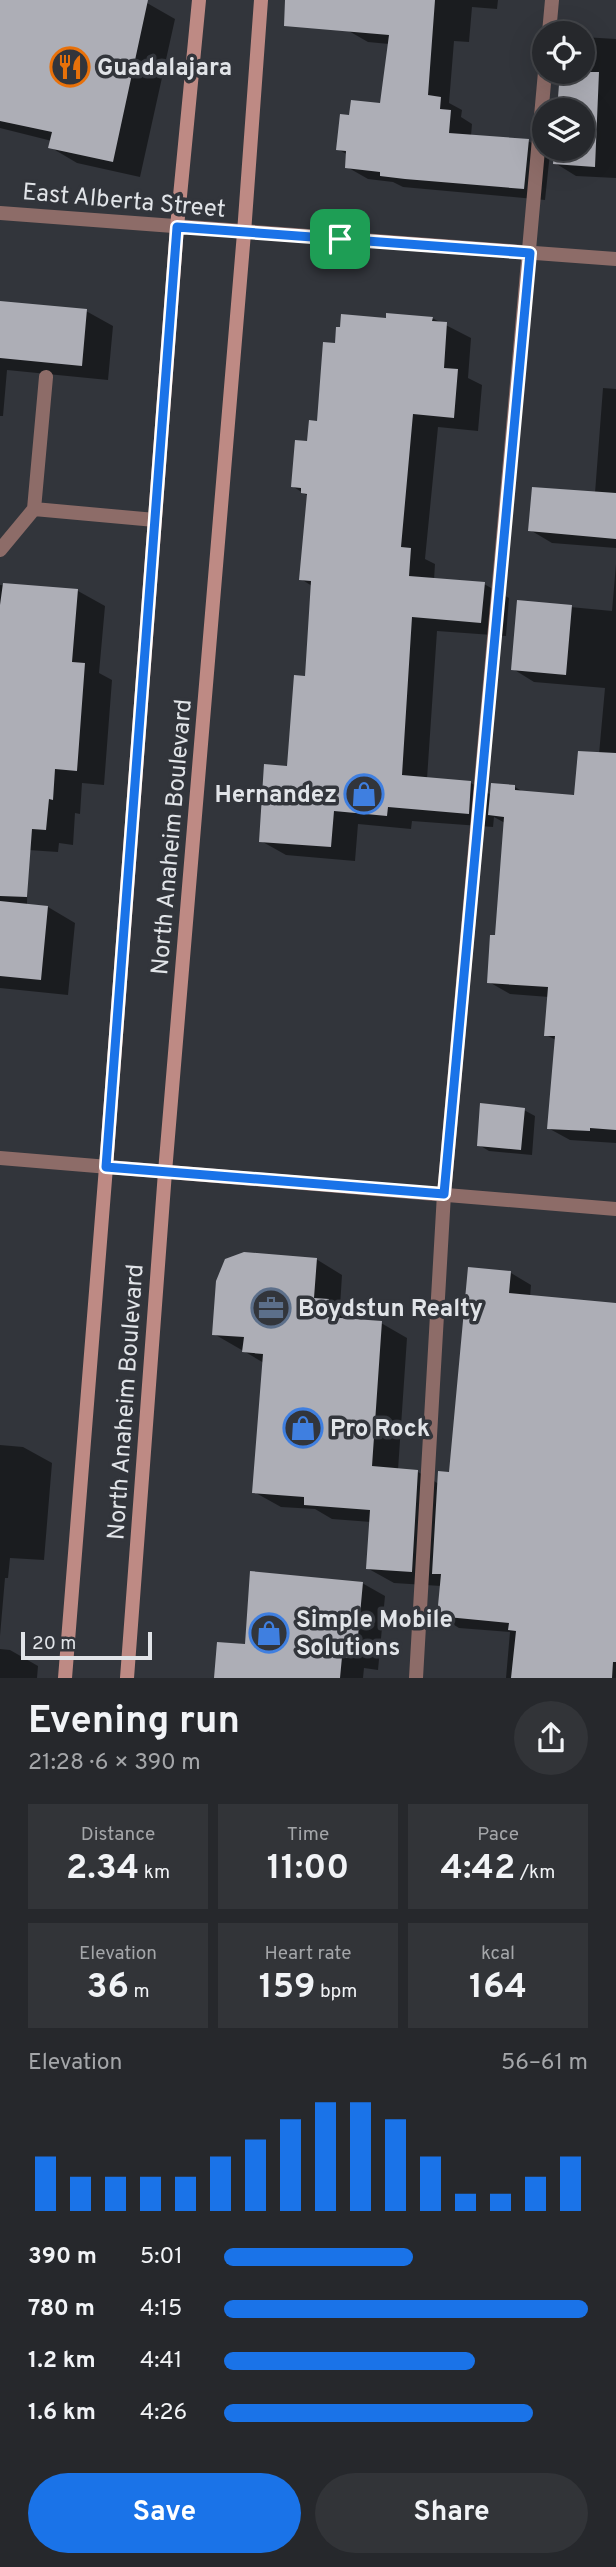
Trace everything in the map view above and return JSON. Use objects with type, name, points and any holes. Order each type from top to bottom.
[{"type":"main road","name":"North Anaheim Boulevard","points":[[65,1678],[177,227],[199,0]]},
{"type":"main road","name":"North Anaheim Boulevard","points":[[127,1678],[165,1172],[261,0]]},
{"type":"street","points":[[550,21],[552,0]]},
{"type":"street","points":[[416,1678],[444,1194],[544,84]]},
{"type":"street","name":"East Alberta Street","points":[[0,213],[616,259]]},
{"type":"street","points":[[0,550],[34,509],[46,377]]},
{"type":"street","points":[[34,509],[155,520]]},
{"type":"street","points":[[0,1158],[616,1209]]},
{"type":"building","points":[[0,0],[148,0],[113,162],[48,148],[52,132],[0,121]]},
{"type":"building","points":[[285,0],[435,0],[428,95],[441,97],[440,109],[451,110],[449,133],[529,139],[524,189],[405,179],[380,176],[380,172],[345,168],[346,151],[336,150],[340,114],[349,115],[351,100],[380,103],[389,35],[284,26]]},
{"type":"building","points":[[595,72],[599,72],[595,167],[553,164],[553,161],[595,161],[595,98],[558,98],[559,84],[595,84]]},
{"type":"building","points":[[0,301],[87,309],[82,366],[0,358]]},
{"type":"building","points":[[386,313],[433,317],[432,321],[447,322],[444,368],[458,369],[454,418],[413,414],[401,547],[411,548],[409,576],[485,582],[481,623],[412,617],[402,775],[471,781],[469,814],[388,807],[387,816],[334,811],[331,847],[259,842],[264,764],[287,766],[294,675],[305,676],[311,581],[299,580],[307,494],[301,493],[301,488],[291,487],[295,440],[307,441],[309,420],[317,421],[323,342],[335,343],[336,327],[340,327],[341,314],[386,318]]},
{"type":"building","points":[[532,487],[616,493],[616,539],[528,531]]},
{"type":"building","points":[[3,583],[78,589],[72,662],[85,663],[77,771],[55,769],[53,800],[49,799],[46,830],[32,829],[27,897],[0,896],[0,605]]},
{"type":"building","points":[[517,600],[572,605],[566,675],[511,670]]},
{"type":"building","points":[[578,751],[616,753],[616,1130],[547,1129],[555,1036],[544,1036],[548,987],[487,983],[490,935],[495,935],[504,817],[488,815],[491,783],[515,785],[515,790],[574,795]]},
{"type":"building","points":[[0,901],[48,906],[41,980],[0,976]]},
{"type":"building","points":[[480,1103],[525,1108],[521,1150],[477,1146]]},
{"type":"building","points":[[244,1252],[317,1258],[314,1298],[329,1299],[327,1317],[382,1321],[372,1466],[418,1470],[412,1572],[366,1569],[370,1510],[304,1505],[304,1497],[252,1493],[263,1354],[242,1352],[244,1337],[212,1335],[216,1281],[225,1259]]},
{"type":"building","points":[[468,1267],[511,1271],[509,1293],[616,1303],[616,1662],[613,1662],[612,1678],[511,1678],[516,1631],[508,1630],[509,1623],[437,1616],[441,1574],[432,1574],[438,1471],[449,1472]]},
{"type":"building","points":[[250,1571],[363,1582],[356,1658],[342,1657],[340,1678],[214,1678],[217,1642],[245,1644]]},
{"type":"place","name":"Guadalajara","points":[[70,67]]},
{"type":"place","name":"Hernandez","points":[[364,794]]},
{"type":"place","name":"Boydstun Realty","points":[[271,1308]]},
{"type":"place","name":"Pro Rock","points":[[303,1428]]},
{"type":"place","name":"Simple Mobile Solutions","points":[[269,1633]]},
{"type":"route","points":[[177,227],[340,239],[530,253],[444,1194],[106,1167],[177,227]]}]
